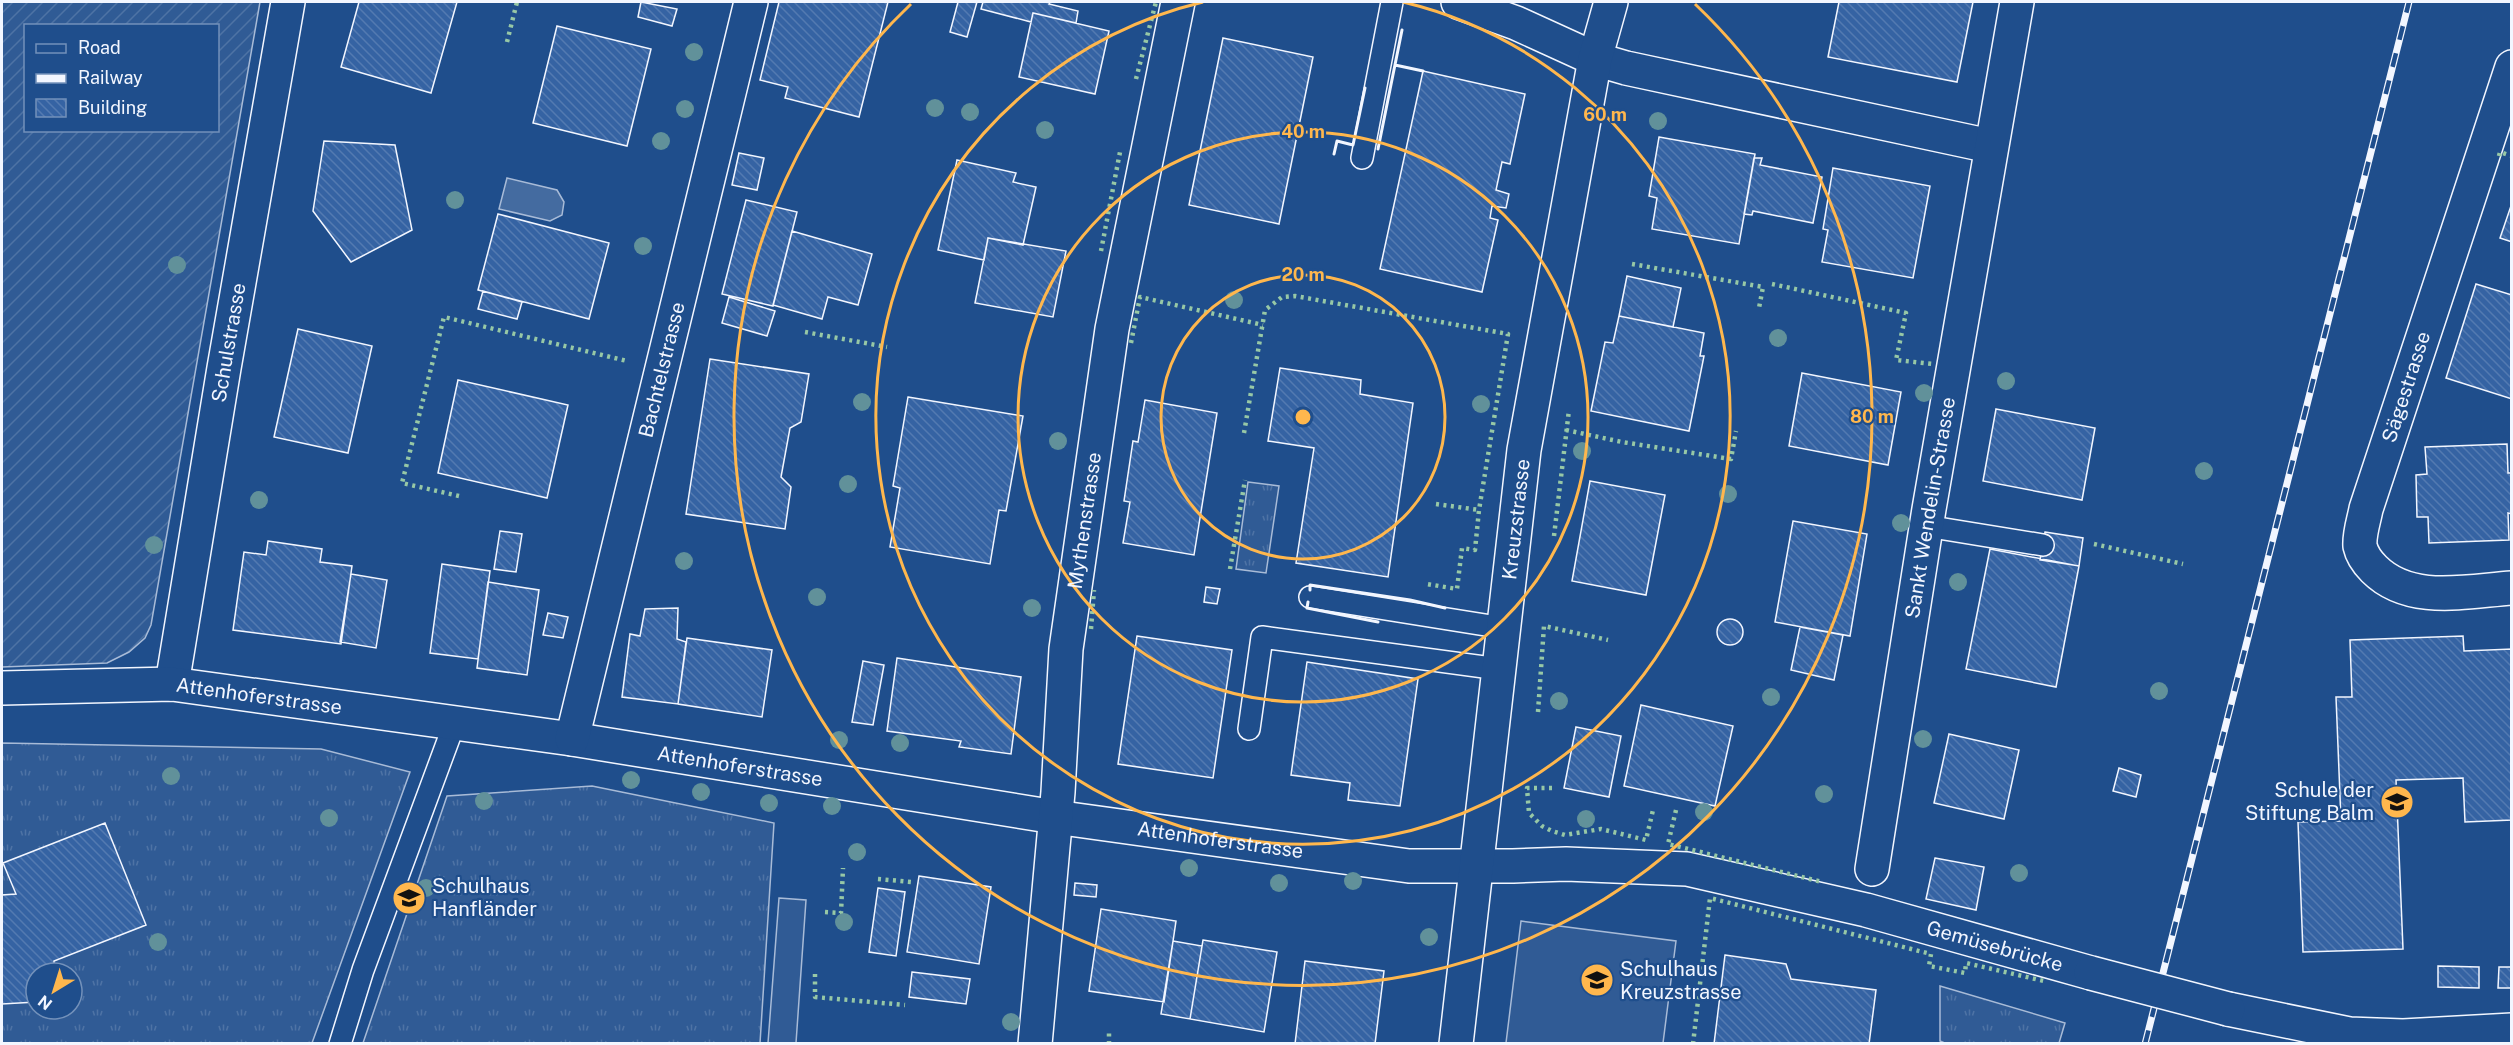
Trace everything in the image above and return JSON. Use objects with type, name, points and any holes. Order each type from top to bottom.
[{"type":"street","name":"Schulstrasse","points":[[172,684],[288,2]]},
{"type":"street","name":"Bachtelstrasse","points":[[572,739],[751,2]]},
{"type":"street","name":"Mythenstrasse","points":[[1035,1044],[1055,817],[1066,649],[1112,329],[1178,2]]},
{"type":"street","points":[[1458,2],[1516,23],[1595,59],[1990,146]]},
{"type":"street","name":"Kreuzstrasse","points":[[1456,1044],[1524,450],[1595,59],[1611,2]]},
{"type":"street","name":"Sankt Wendelin-Strasse","points":[[1872,869],[1926,526],[1990,146],[2017,2]]},
{"type":"street","name":"Sägestrasse","points":[[2511,67],[2366,509],[2360,546],[2366,560],[2377,571],[2390,582],[2414,592],[2511,588]]},
{"type":"street","name":"Attenhoferstrasse","points":[[2,688],[172,684],[572,739],[1055,817],[1409,866],[1476,865]]},
{"type":"street","name":"Gemüsebrücke","points":[[1476,865],[1566,864],[1687,869],[1866,910],[2228,1009],[2349,1034],[2403,1036],[2511,1030]]},
{"type":"lane","points":[[1362,158],[1392,2]]},
{"type":"lane","points":[[1926,526],[2043,545]]},
{"type":"lane","points":[[1310,597],[1504,628]]},
{"type":"lane","points":[[1249,729],[1262,637],[1499,669]]},
{"type":"lane","points":[[340,1044],[363,970],[455,722]]},
{"type":"green space","points":[[2,2],[260,2],[151,625],[145,638],[129,652],[107,663],[2,667]]},
{"type":"green space","points":[[1248,482],[1279,486],[1266,573],[1236,569]]},
{"type":"green space","points":[[2,743],[321,749],[410,772],[312,1043],[2,1044]]},
{"type":"green space","points":[[592,786],[774,823],[760,1043],[363,1043],[447,796]]},
{"type":"green space","points":[[779,898],[806,900],[796,1043],[768,1043]]},
{"type":"green space","name":"Schulhaus Kreuzstrasse","points":[[1521,921],[1676,941],[1663,1043],[1506,1043]]},
{"type":"green space","points":[[1940,986],[2065,1023],[2059,1043],[1947,1044],[1940,1041]]},
{"type":"shaded area","points":[[507,178],[557,190],[564,202],[562,215],[550,221],[499,209]]},
{"type":"building","points":[[359,2],[457,2],[431,93],[341,67]]},
{"type":"building","points":[[641,2],[677,9],[672,26],[638,17]]},
{"type":"building","points":[[779,2],[888,2],[859,117],[785,98],[788,87],[760,80]]},
{"type":"building","points":[[958,2],[977,2],[967,37],[950,32]]},
{"type":"building","points":[[983,2],[1050,2],[1049,4],[1078,11],[1076,23],[1033,13],[1031,22],[981,9]]},
{"type":"building","points":[[1839,2],[1973,2],[1957,82],[1828,57]]},
{"type":"building","points":[[1033,13],[1109,31],[1095,94],[1019,77]]},
{"type":"building","points":[[557,26],[651,49],[627,146],[533,123]]},
{"type":"building","points":[[1223,38],[1313,57],[1279,224],[1189,205]]},
{"type":"building","points":[[1423,71],[1525,94],[1510,164],[1502,162],[1496,190],[1509,194],[1506,208],[1492,206],[1490,218],[1498,220],[1482,292],[1380,269]]},
{"type":"building","points":[[1659,137],[1755,154],[1739,244],[1652,229],[1657,198],[1649,196]]},
{"type":"building","points":[[324,141],[395,145],[412,230],[351,262],[313,211]]},
{"type":"building","points":[[739,153],[764,158],[757,190],[732,185]]},
{"type":"building","points":[[1754,158],[1762,158],[1760,165],[1822,177],[1813,223],[1753,211],[1752,215],[1744,214]]},
{"type":"building","points":[[957,160],[1016,173],[1013,182],[1036,187],[1023,245],[988,238],[984,260],[938,250]]},
{"type":"building","points":[[1833,168],[1930,186],[1913,278],[1822,262],[1828,230],[1823,229]]},
{"type":"building","points":[[746,200],[797,212],[773,306],[722,294]]},
{"type":"building","points":[[2512,203],[2512,242],[2500,238]]},
{"type":"building","points":[[498,214],[609,243],[589,319],[478,290]]},
{"type":"building","points":[[792,231],[872,254],[858,305],[828,297],[822,319],[773,305]]},
{"type":"building","points":[[988,238],[1066,251],[1053,317],[975,303]]},
{"type":"building","points":[[1627,276],[1681,288],[1673,327],[1619,316]]},
{"type":"building","points":[[2476,284],[2512,295],[2512,399],[2446,378]]},
{"type":"building","points":[[483,291],[522,302],[517,319],[478,309]]},
{"type":"building","points":[[729,297],[775,311],[767,336],[722,323]]},
{"type":"building","points":[[1619,316],[1704,333],[1700,356],[1704,356],[1689,431],[1591,411],[1605,342],[1613,343]]},
{"type":"building","points":[[298,329],[372,346],[348,453],[274,437]]},
{"type":"building","points":[[710,359],[809,374],[801,422],[790,428],[781,477],[791,487],[785,529],[686,514]]},
{"type":"building","points":[[1280,368],[1361,380],[1360,394],[1413,403],[1388,577],[1296,563],[1314,448],[1268,441]]},
{"type":"building","points":[[1802,373],[1901,392],[1888,465],[1789,446]]},
{"type":"building","points":[[458,380],[568,405],[547,498],[438,473]]},
{"type":"building","points":[[908,397],[1023,416],[1006,511],[999,510],[990,564],[890,547],[900,488],[893,486]]},
{"type":"building","points":[[1145,400],[1217,413],[1194,555],[1123,543],[1130,502],[1124,501],[1133,441],[1138,442]]},
{"type":"building","points":[[1996,409],[2095,428],[2082,500],[1983,481]]},
{"type":"building","points":[[2507,444],[2508,473],[2512,473],[2512,514],[2508,513],[2509,540],[2429,543],[2428,517],[2417,517],[2416,475],[2427,474],[2425,447]]},
{"type":"building","points":[[1590,481],[1665,495],[1646,595],[1572,581]]},
{"type":"building","points":[[1793,521],[1867,534],[1850,636],[1775,622]]},
{"type":"building","points":[[500,531],[522,534],[516,572],[494,569]]},
{"type":"building","points":[[2045,532],[2083,538],[2079,566],[2040,560]]},
{"type":"building","points":[[268,541],[322,549],[320,562],[352,566],[341,644],[233,630],[244,552],[266,555]]},
{"type":"building","points":[[1990,549],[2079,566],[2056,687],[1966,669]]},
{"type":"building","points":[[442,564],[490,571],[478,659],[430,653]]},
{"type":"building","points":[[351,574],[387,580],[376,648],[340,642]]},
{"type":"building","points":[[488,582],[539,590],[527,675],[477,668]]},
{"type":"building","points":[[1206,587],[1220,589],[1217,604],[1204,602]]},
{"type":"building","points":[[678,608],[677,639],[686,642],[678,704],[622,697],[630,634],[640,636],[645,609]]},
{"type":"building","points":[[548,613],[568,617],[563,638],[543,635]]},
{"type":"building","points":[[1730,619],[1739,623],[1743,632],[1739,641],[1730,645],[1721,641],[1717,632],[1721,623]]},
{"type":"building","points":[[1800,627],[1843,635],[1834,680],[1791,670]]},
{"type":"building","points":[[1137,636],[1232,650],[1213,778],[1118,764]]},
{"type":"building","points":[[2463,636],[2464,651],[2512,649],[2512,820],[2465,822],[2463,778],[2396,780],[2403,949],[2303,952],[2298,822],[2341,821],[2336,697],[2352,697],[2350,640]]},
{"type":"building","points":[[687,638],[772,650],[762,717],[678,704]]},
{"type":"building","points":[[897,658],[1021,677],[1011,754],[959,747],[961,741],[887,731]]},
{"type":"building","points":[[863,661],[884,665],[873,725],[852,722]]},
{"type":"building","points":[[1307,662],[1418,679],[1400,806],[1348,800],[1350,783],[1291,775]]},
{"type":"building","points":[[1641,705],[1733,726],[1715,806],[1624,786]]},
{"type":"building","points":[[1576,727],[1621,736],[1609,797],[1564,788]]},
{"type":"building","points":[[1949,734],[2019,750],[2004,819],[1934,803]]},
{"type":"building","points":[[2119,768],[2141,775],[2136,797],[2113,791]]},
{"type":"building","points":[[105,823],[146,925],[54,961],[24,961],[24,1003],[2,1004],[2,895],[16,894],[3,863]]},
{"type":"building","points":[[1935,858],[1984,867],[1976,910],[1926,899]]},
{"type":"building","points":[[919,876],[991,887],[979,964],[907,952]]},
{"type":"building","points":[[1075,883],[1097,885],[1096,897],[1074,895]]},
{"type":"building","points":[[878,888],[905,892],[896,956],[869,952]]},
{"type":"building","points":[[1101,909],[1176,921],[1164,1002],[1089,991]]},
{"type":"building","points":[[1203,940],[1277,952],[1264,1032],[1190,1019]]},
{"type":"building","points":[[1173,941],[1202,946],[1190,1019],[1161,1014]]},
{"type":"building","points":[[1725,955],[1786,964],[1791,979],[1876,990],[1869,1044],[1714,1044]]},
{"type":"building","points":[[1305,961],[1384,971],[1375,1044],[1295,1044]]},
{"type":"building","points":[[2438,966],[2479,967],[2479,988],[2438,987]]},
{"type":"building","points":[[2499,967],[2512,967],[2512,988],[2498,988]]},
{"type":"building","points":[[912,972],[970,979],[966,1004],[909,997]]},
{"type":"railway","points":[[2145,1044],[2409,2]]},
{"type":"hedge","points":[[507,42],[517,2]]},
{"type":"hedge","points":[[1136,79],[1156,2]]},
{"type":"hedge","points":[[1101,251],[1120,152]]},
{"type":"hedge","points":[[2499,156],[2500,152],[2512,156]]},
{"type":"hedge","points":[[1632,264],[1763,287],[1759,308]]},
{"type":"hedge","points":[[1772,284],[1906,313],[1896,360],[1933,364]]},
{"type":"hedge","points":[[1244,433],[1265,310],[1282,297],[1295,296],[1508,334],[1479,510],[1475,550],[1462,548],[1457,589],[1427,584]]},
{"type":"hedge","points":[[1131,343],[1140,297],[1263,325]]},
{"type":"hedge","points":[[459,496],[402,483],[444,317],[627,361]]},
{"type":"hedge","points":[[805,332],[887,347]]},
{"type":"hedge","points":[[1554,536],[1569,410]]},
{"type":"hedge","points":[[1566,430],[1622,442],[1731,459],[1736,431]]},
{"type":"hedge","points":[[1230,569],[1245,480]]},
{"type":"hedge","points":[[1436,504],[1479,510]]},
{"type":"hedge","points":[[2094,544],[2183,564]]},
{"type":"hedge","points":[[1091,629],[1094,590]]},
{"type":"hedge","points":[[1538,712],[1544,626],[1608,640]]},
{"type":"hedge","points":[[1552,788],[1527,788],[1529,813],[1542,826],[1565,835],[1601,829],[1646,840],[1653,810]]},
{"type":"hedge","points":[[1676,810],[1668,844],[1822,882]]},
{"type":"hedge","points":[[825,912],[841,913],[843,868]]},
{"type":"hedge","points":[[878,879],[912,882]]},
{"type":"hedge","points":[[1693,1044],[1710,898],[1931,954],[1929,966],[1965,973],[1966,963],[2044,981]]},
{"type":"hedge","points":[[815,974],[815,997],[905,1005]]},
{"type":"hedge","points":[[1109,1032],[1109,1044]]},
{"type":"wall","points":[[1378,149],[1402,30]]},
{"type":"wall","points":[[1395,65],[1423,71]]},
{"type":"wall","points":[[1334,154],[1337,141],[1353,145],[1365,88]]},
{"type":"wall","points":[[1310,590],[1310,585],[1410,600],[1445,608]]},
{"type":"wall","points":[[1308,602],[1307,608],[1378,622]]},
{"type":"place","name":"Schule der Stiftung Balm","points":[[2397,802]]},
{"type":"place","name":"Schulhaus Hanfländer","points":[[409,898]]},
{"type":"place","name":"Schulhaus Kreuzstrasse","points":[[1597,980]]}]
